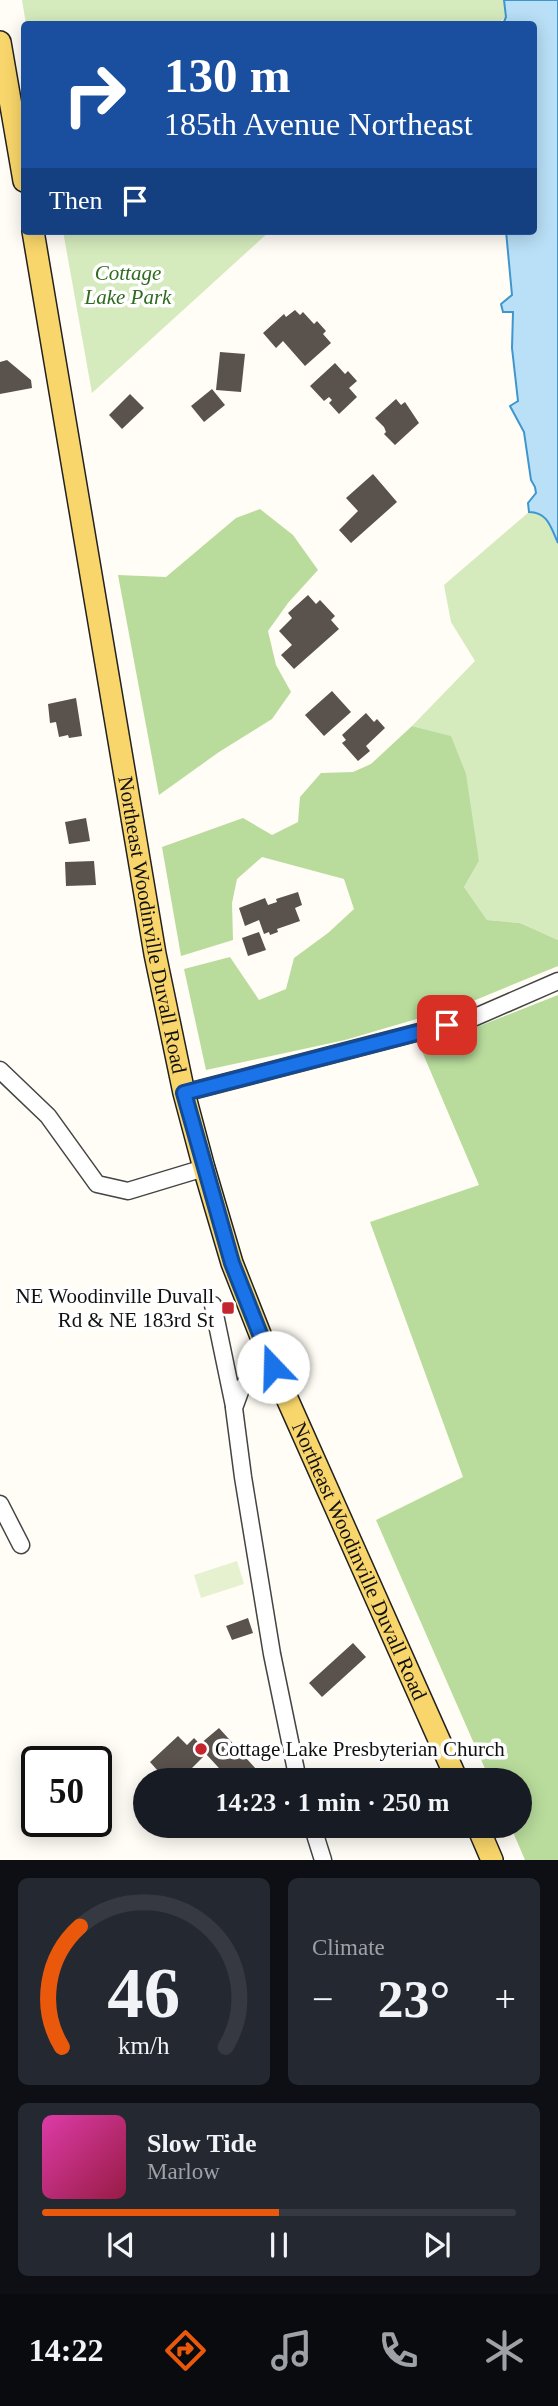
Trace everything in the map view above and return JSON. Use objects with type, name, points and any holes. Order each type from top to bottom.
[{"type":"main road","points":[[0,42],[21,164]]},
{"type":"main road","name":"Northeast Woodinville Duvall Road","points":[[34,235],[144,890],[184,1093],[204,1168],[232,1263],[273,1367],[452,1768]]},
{"type":"main road","points":[[483,1838],[492,1860]]},
{"type":"street","points":[[184,1093],[473,1018],[558,981]]},
{"type":"street","points":[[0,1070],[48,1116],[97,1184],[128,1191],[204,1168]]},
{"type":"street","points":[[214,1305],[234,1408],[272,1654],[296,1768]]},
{"type":"street","points":[[234,1408],[241,1389],[250,1378],[273,1367]]},
{"type":"street","points":[[0,1504],[21,1545]]},
{"type":"street","points":[[316,1838],[323,1860]]},
{"type":"green space","points":[[22,0],[504,0],[506,17],[501,21],[26,21]]},
{"type":"green space","name":"Cottage Lake Park","points":[[64,235],[266,235],[92,393]]},
{"type":"green space","points":[[260,509],[293,535],[318,570],[288,603],[268,631],[276,665],[291,692],[272,719],[219,752],[159,795],[118,575],[166,577],[236,518]]},
{"type":"green space","points":[[529,512],[545,518],[558,543],[558,940],[520,923],[487,920],[464,887],[479,861],[450,736],[412,726],[475,661],[451,622],[444,585]]},
{"type":"green space","points":[[412,726],[451,736],[466,774],[479,861],[464,887],[487,920],[520,923],[558,940],[558,966],[461,1006],[345,1040],[206,1070],[184,969],[230,957],[259,1000],[286,989],[294,958],[328,933],[354,909],[344,879],[262,857],[237,879],[232,903],[233,940],[181,956],[162,847],[243,818],[272,835],[298,822],[300,797],[321,773],[353,772],[371,764]]},
{"type":"green space","points":[[558,995],[558,1860],[525,1860],[516,1838],[532,1838],[532,1768],[485,1768],[376,1520],[463,1477],[370,1222],[479,1185],[421,1049]]},
{"type":"green space","points":[[237,1561],[244,1584],[201,1598],[194,1575]]},
{"type":"water","points":[[504,0],[558,0],[558,543],[545,518],[529,512],[528,503],[536,493],[535,487],[531,480],[524,432],[510,406],[518,401],[512,348],[513,312],[503,312],[501,304],[512,295],[506,235],[537,235],[537,21],[504,21]]},
{"type":"building","points":[[295,310],[300,315],[303,312],[314,324],[317,321],[326,331],[323,334],[331,343],[305,366],[283,341],[276,348],[263,333],[284,314],[286,317]]},
{"type":"building","points":[[220,352],[245,354],[241,392],[216,390]]},
{"type":"building","points":[[7,360],[31,380],[32,388],[0,394],[0,362]]},
{"type":"building","points":[[335,363],[345,374],[348,371],[357,381],[349,388],[357,397],[339,414],[329,403],[332,400],[329,397],[324,401],[310,386]]},
{"type":"building","points":[[212,389],[225,405],[204,422],[191,406]]},
{"type":"building","points":[[130,394],[144,408],[122,429],[109,415]]},
{"type":"building","points":[[396,399],[401,405],[405,402],[419,423],[395,445],[384,434],[384,427],[375,418]]},
{"type":"building","points":[[373,474],[397,502],[351,543],[339,530],[358,511],[346,498]]},
{"type":"building","points":[[308,595],[316,604],[320,600],[335,616],[331,620],[339,629],[294,669],[281,655],[292,645],[279,631],[292,618],[288,613]]},
{"type":"building","points":[[332,691],[351,712],[324,736],[305,715]]},
{"type":"building","points":[[76,698],[82,736],[59,737],[56,722],[50,723],[48,704]]},
{"type":"building","points":[[366,713],[374,722],[377,719],[385,728],[366,746],[370,751],[358,761],[342,743],[346,740],[342,735]]},
{"type":"building","points":[[86,818],[90,841],[69,844],[65,822]]},
{"type":"building","points":[[94,861],[96,885],[66,886],[65,862]]},
{"type":"building","points":[[298,892],[302,905],[295,908],[300,921],[277,929],[278,932],[270,935],[269,932],[264,934],[259,920],[245,926],[239,908],[265,898],[268,905],[277,902],[276,899]]},
{"type":"building","points":[[259,932],[266,950],[248,956],[242,938]]},
{"type":"building","points":[[248,1618],[253,1633],[232,1640],[226,1626]]},
{"type":"building","points":[[353,1643],[366,1657],[322,1697],[309,1683]]},
{"type":"building","name":"Cottage Lake Presbyterian Church","points":[[219,1728],[255,1768],[219,1768],[206,1754],[192,1768],[155,1768],[150,1762],[178,1736],[187,1745],[194,1738],[200,1744]]},
{"type":"place","name":"NE Woodinville Duvall Rd & NE 183rd St","points":[[228,1308]]},
{"type":"place","name":"Cottage Lake Presbyterian Church","points":[[201,1749]]},
{"type":"route","points":[[273,1367],[232,1263],[184,1093],[447,1025]]}]
